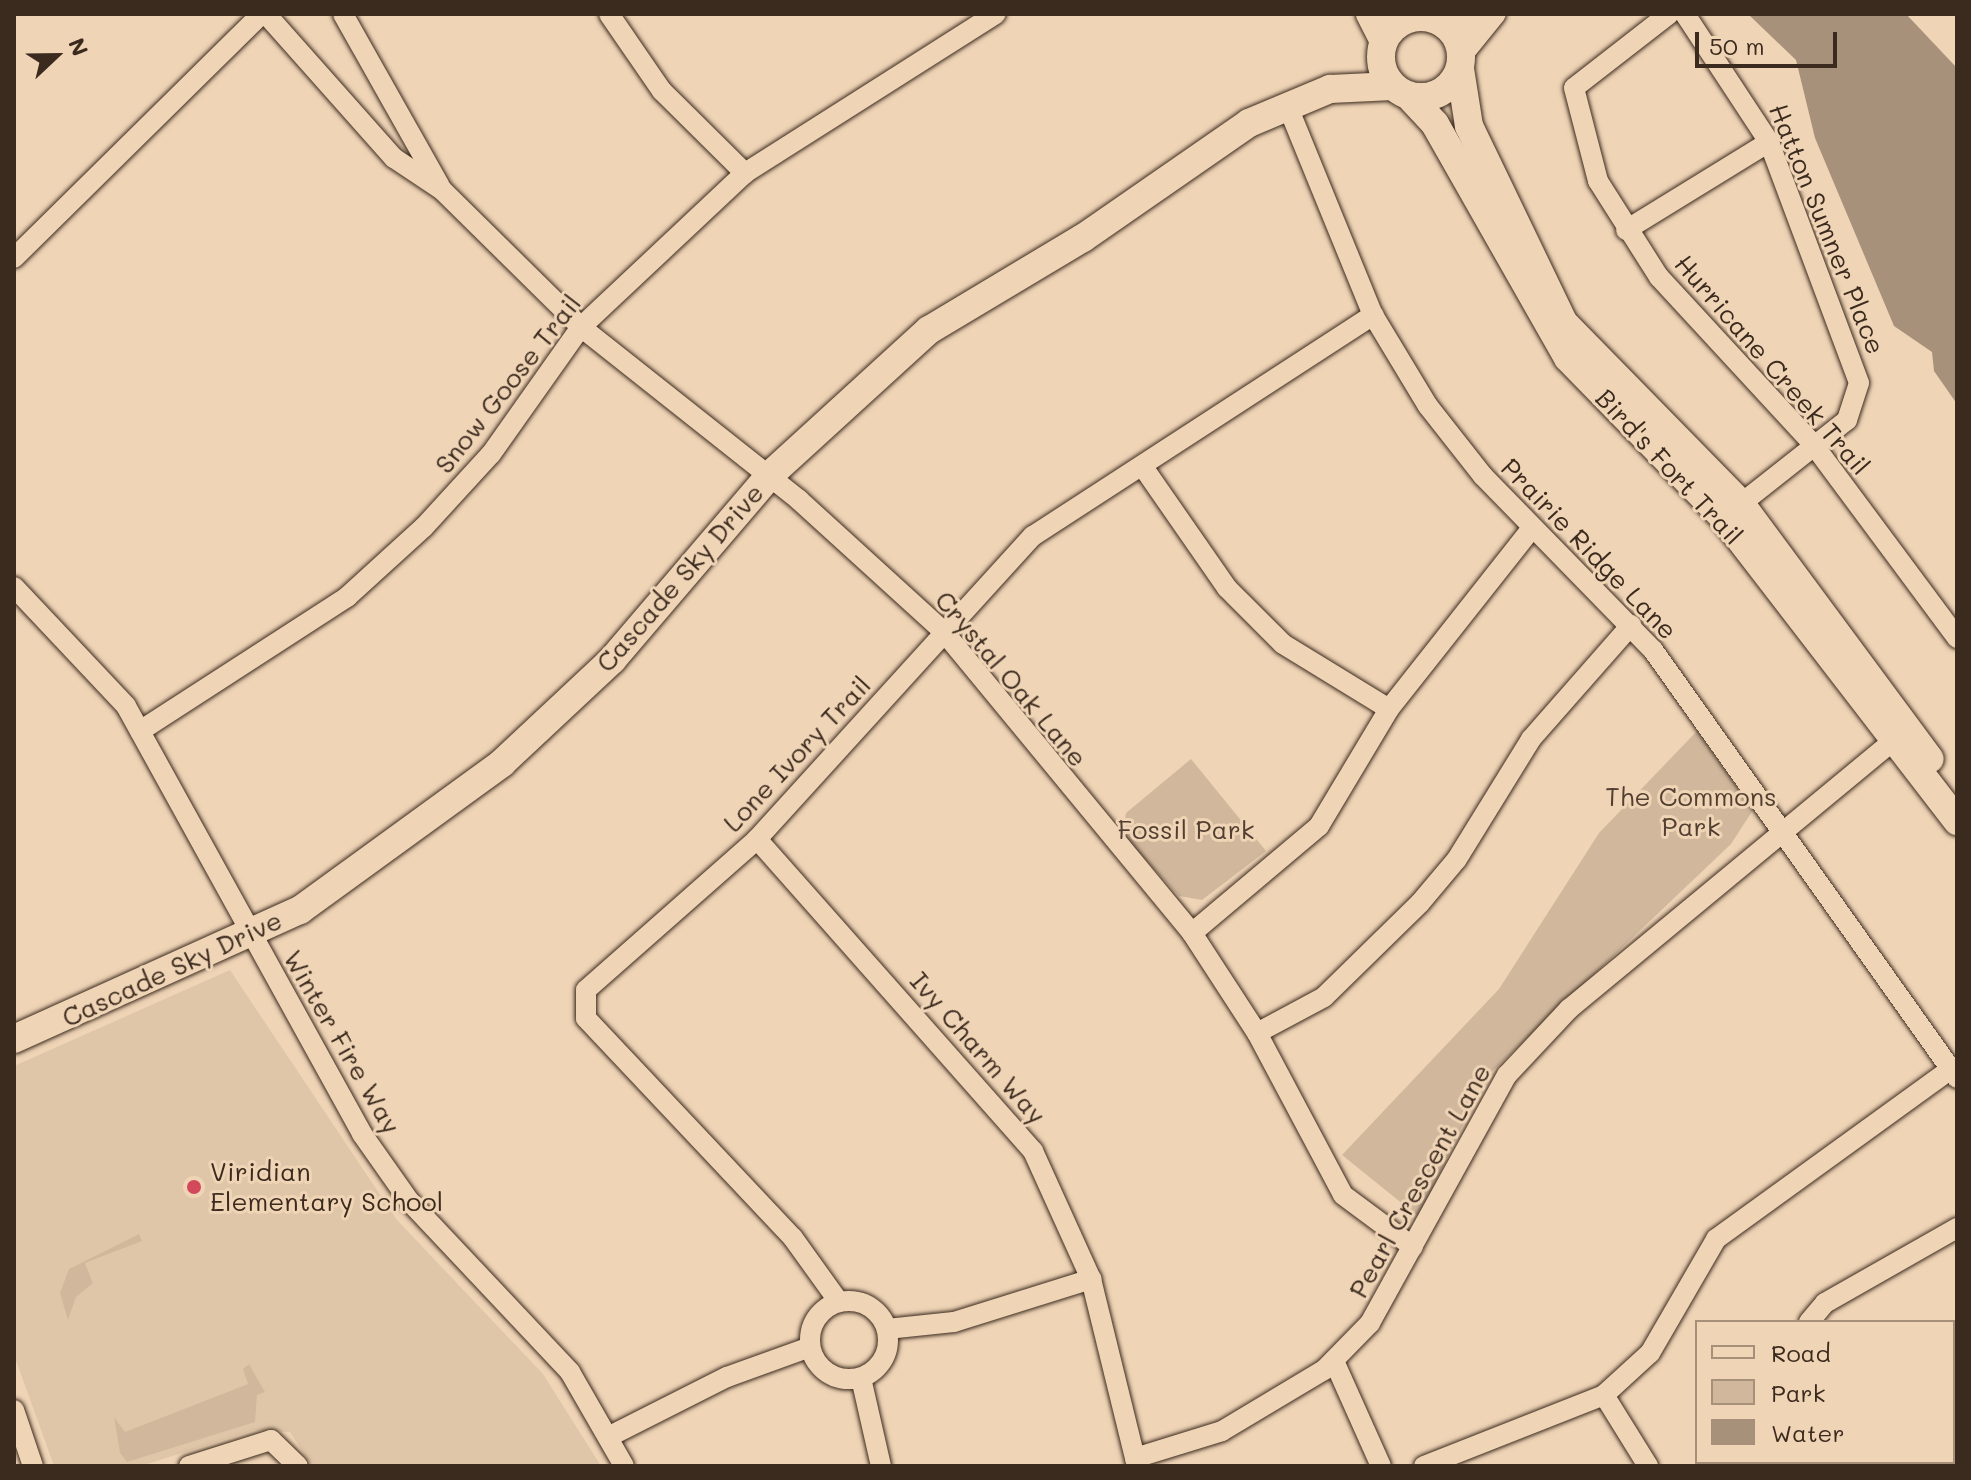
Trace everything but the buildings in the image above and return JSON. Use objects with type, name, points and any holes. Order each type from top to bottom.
[{"type":"street","name":"Crystal Oak Lane","points":[[263,14],[394,158],[442,190],[581,327],[770,475],[944,632],[1192,933],[1257,1033],[1343,1195],[1413,1247]]},
{"type":"street","points":[[14,258],[263,14]]},
{"type":"street","name":"Crystal Oak Lane","points":[[343,14],[442,190]]},
{"type":"street","points":[[609,14],[662,91],[745,173]]},
{"type":"street","name":"Snow Goose Trail","points":[[140,731],[347,597],[424,527],[491,454],[581,327],[745,173],[996,14]]},
{"type":"street","points":[[1370,14],[1384,43],[1382,67],[1401,91],[1445,90],[1460,63],[1496,14]]},
{"type":"street","points":[[1384,43],[1399,24],[1419,16],[1449,29],[1489,14]]},
{"type":"street","name":"Hurricane Creek Trail","points":[[1669,14],[1574,88],[1598,181],[1626,230],[1715,347],[1813,444],[1957,638]]},
{"type":"street","name":"Hatton Sumner Place","points":[[1685,14],[1769,142],[1859,383],[1847,420],[1732,511]]},
{"type":"street","points":[[1449,29],[1460,63]]},
{"type":"street","name":"Cascade Sky Drive","points":[[14,1039],[247,928],[300,910],[502,763],[612,660],[770,475],[929,330],[1069,247],[1217,142],[1330,89],[1384,43]]},
{"type":"street","name":"Bird's Fort Trail","points":[[1460,63],[1469,126],[1557,328]]},
{"type":"street","name":"Cascade Sky Drive","points":[[1330,89],[1401,91]]},
{"type":"street","name":"Bird's Fort Trail","points":[[1401,91],[1435,124],[1557,328],[1732,511],[1900,735],[1957,821]]},
{"type":"street","name":"Prairie Ridge Lane","points":[[1288,107],[1373,315],[1428,406],[1531,529],[1631,625],[1781,827],[1954,1074]]},
{"type":"street","points":[[1626,230],[1769,142]]},
{"type":"street","name":"Lone Ivory Trail","points":[[839,1302],[793,1238],[585,1016],[586,990],[605,970],[757,839],[1033,536],[1373,315]]},
{"type":"street","points":[[1143,467],[1227,588],[1283,644],[1389,709]]},
{"type":"street","points":[[1192,933],[1319,826],[1389,709],[1531,529]]},
{"type":"street","name":"Winter Fire Way","points":[[14,587],[140,731],[247,928],[402,1191],[570,1372],[624,1466]]},
{"type":"street","points":[[1257,1033],[1324,997],[1420,903],[1531,739],[1631,625]]},
{"type":"street","name":"Bird's Fort Trail","points":[[1900,735],[1957,794]]},
{"type":"street","name":"Pearl Crescent Lane","points":[[1136,1462],[1222,1431],[1334,1361],[1370,1323],[1507,1075],[1569,1009],[1781,827],[1900,735]]},
{"type":"street","name":"Ivy Charm Way","points":[[757,839],[1033,1151],[1091,1279],[1136,1462]]},
{"type":"street","points":[[1424,1466],[1604,1395],[1650,1353],[1716,1239],[1954,1074]]},
{"type":"street","points":[[1811,1320],[1838,1295],[1957,1228]]},
{"type":"street","points":[[887,1329],[954,1322],[1091,1279]]},
{"type":"street","points":[[839,1302],[873,1309],[887,1329],[884,1359],[861,1378],[835,1377],[810,1347],[816,1319],[839,1302]]},
{"type":"street","points":[[608,1437],[727,1377],[810,1347]]},
{"type":"street","points":[[1334,1361],[1381,1466]]},
{"type":"street","points":[[861,1378],[881,1466]]},
{"type":"street","points":[[1604,1395],[1648,1466]]},
{"type":"street","points":[[14,1410],[33,1466]]},
{"type":"street","points":[[189,1466],[271,1440],[298,1466]]},
{"type":"shaded area","name":"Viridian Elementary School","points":[[230,970],[397,1220],[543,1374],[601,1466],[312,1466],[290,1432],[254,1430],[141,1466],[54,1466],[14,1355],[14,1066]]},
{"type":"green space","name":"The Commons Park","points":[[1697,731],[1753,810],[1731,844],[1485,1078],[1419,1217],[1342,1155],[1499,989],[1599,833]]},
{"type":"green space","name":"Fossil Park","points":[[1191,759],[1266,851],[1202,900],[1179,896],[1122,834],[1126,813]]},
{"type":"green space","points":[[139,1234],[142,1241],[85,1263],[93,1283],[76,1297],[68,1320],[60,1293],[69,1269]]},
{"type":"green space","points":[[249,1364],[265,1392],[257,1395],[255,1422],[127,1462],[120,1453],[114,1417],[125,1432],[248,1384],[243,1369]]},
{"type":"water","points":[[1748,14],[1906,14],[1957,68],[1957,404],[1934,371],[1932,352],[1894,326],[1815,138],[1796,60]]},
{"type":"place","name":"Viridian Elementary School","points":[[194,1187]]}]
